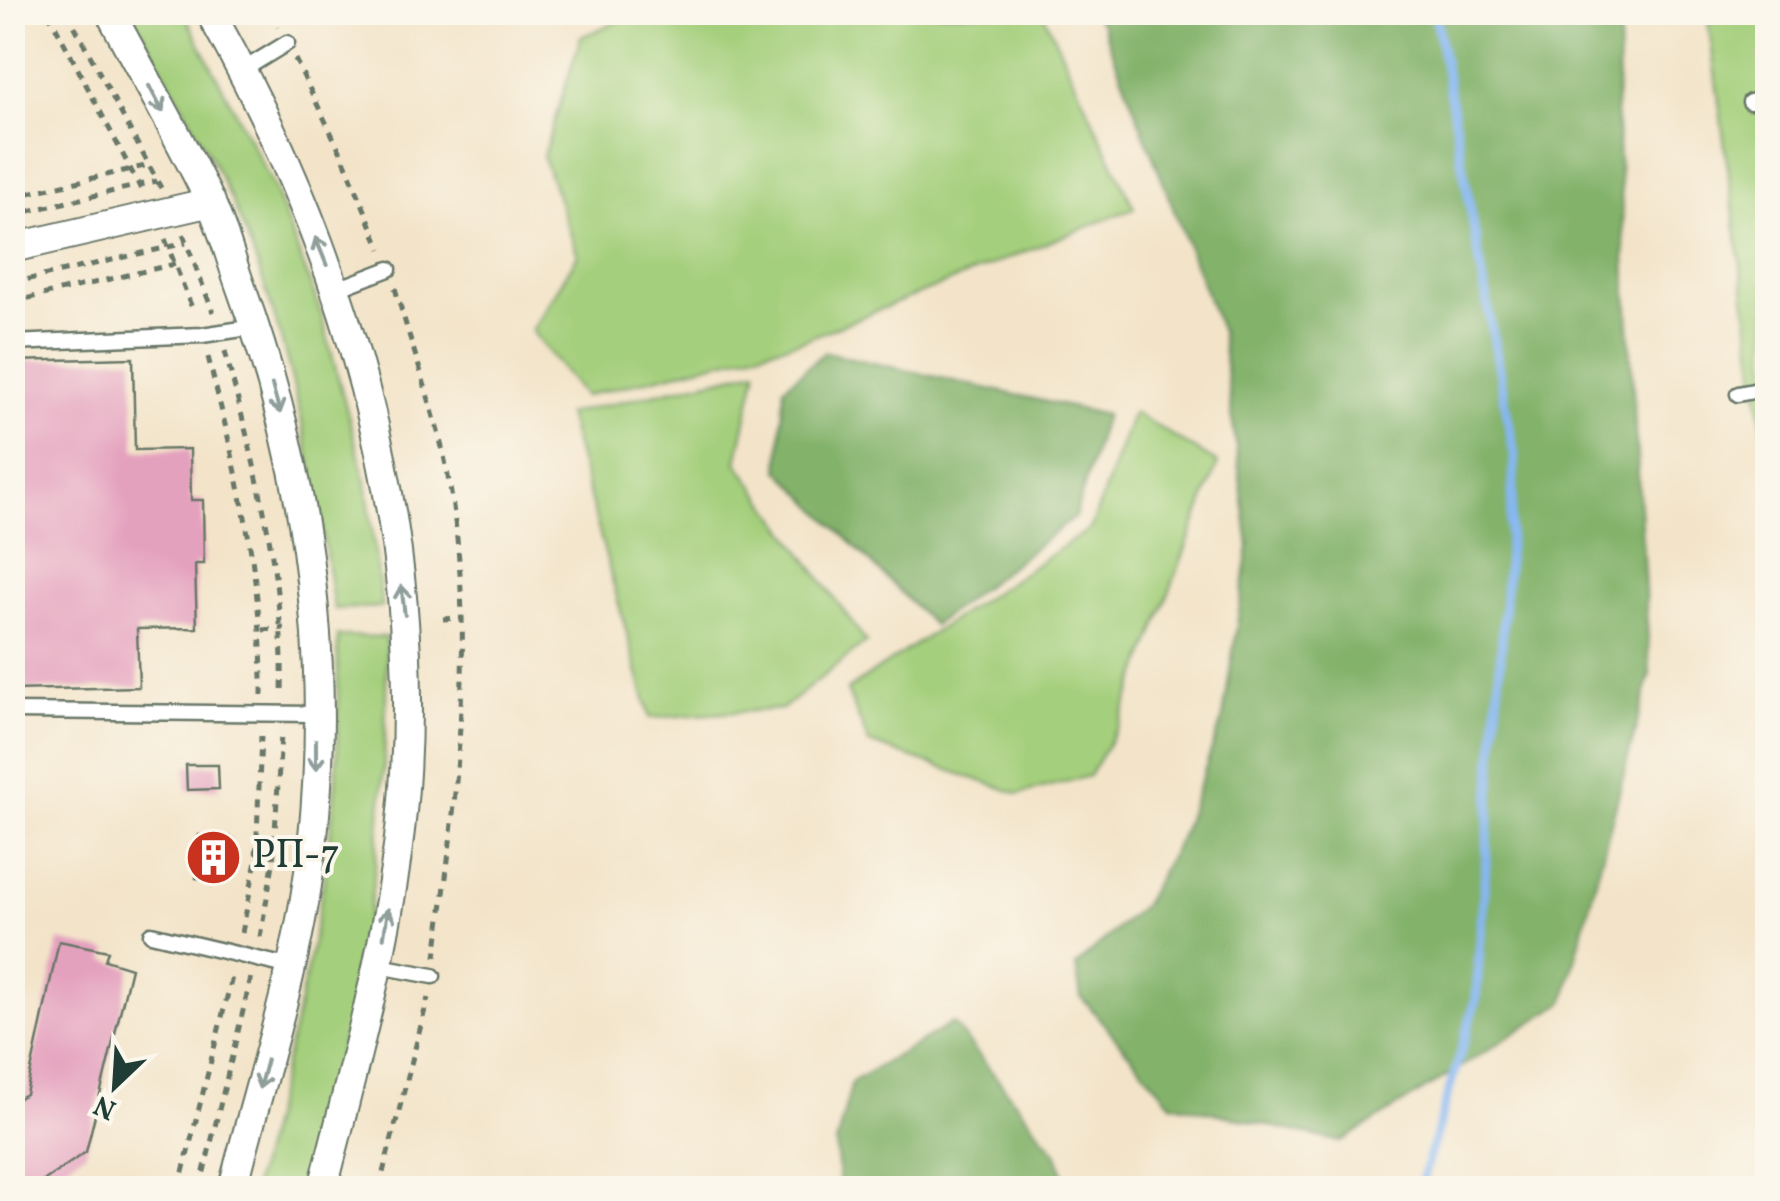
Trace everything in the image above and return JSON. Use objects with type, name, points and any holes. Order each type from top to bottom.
[{"type":"street","points":[[110,12],[210,202],[256,326],[299,483],[317,626],[308,873],[291,966],[232,1188]]},
{"type":"street","points":[[210,12],[243,70],[337,289],[385,464],[406,621],[404,788],[379,966],[323,1188]]},
{"type":"street","points":[[12,248],[210,202]]},
{"type":"lane","points":[[243,70],[286,43]]},
{"type":"lane","points":[[1750,102],[1768,98]]},
{"type":"lane","points":[[337,289],[389,269]]},
{"type":"lane","points":[[12,343],[202,335],[256,326]]},
{"type":"lane","points":[[1738,394],[1768,388]]},
{"type":"lane","points":[[12,711],[262,710],[316,714]]},
{"type":"lane","points":[[151,934],[291,966]]},
{"type":"lane","points":[[379,966],[433,976]]},
{"type":"path","points":[[48,12],[139,186],[186,243],[220,333],[263,496],[284,628],[272,864],[256,959],[200,1188]]},
{"type":"path","points":[[67,12],[157,181],[168,247],[202,335],[246,504],[263,630],[256,860],[238,954],[179,1188]]},
{"type":"path","points":[[12,197],[149,165]]},
{"type":"path","points":[[12,214],[157,181]]},
{"type":"path","points":[[12,284],[186,243]]},
{"type":"path","points":[[12,302],[175,264]]},
{"type":"path","points":[[443,618],[462,618]]},
{"type":"path","points":[[263,630],[284,628]]},
{"type":"green space","points":[[132,13],[184,13],[273,185],[320,310],[366,482],[382,607],[334,609],[308,451],[268,295],[229,195]]},
{"type":"green space","points":[[637,13],[1043,13],[1134,208],[801,341],[584,396],[532,331],[578,255],[543,157],[581,37]]},
{"type":"green space","points":[[1093,13],[1621,13],[1616,110],[1650,674],[1564,1002],[1341,1142],[1171,1103],[1081,997],[1076,966],[1143,905],[1181,836],[1223,718],[1249,546],[1221,332],[1102,25]]},
{"type":"green space","points":[[1707,13],[1767,13],[1767,460]]},
{"type":"green space","points":[[825,352],[1105,415],[1075,517],[933,625],[779,470],[784,387]]},
{"type":"green space","points":[[757,370],[737,462],[866,642],[782,709],[650,718],[567,414]]},
{"type":"green space","points":[[1133,412],[1218,463],[1119,725],[1089,776],[1019,794],[869,743],[847,690],[1091,528]]},
{"type":"green space","points":[[338,636],[386,637],[384,769],[371,901],[349,1013],[304,1188],[253,1188],[302,991],[322,891],[337,771]]},
{"type":"green space","points":[[953,1023],[1057,1154],[1067,1188],[840,1188],[836,1144],[852,1082]]},
{"type":"building","points":[[1768,52],[1768,72],[1762,73],[1758,54]]},
{"type":"building","points":[[133,358],[135,450],[190,449],[191,500],[203,500],[204,564],[195,564],[197,628],[137,629],[139,687],[12,690],[12,361]]},
{"type":"building","points":[[186,765],[218,765],[219,789],[187,790]]},
{"type":"building","name":"РП-7","points":[[199,835],[230,837],[228,880],[196,878]]},
{"type":"building","points":[[59,941],[108,951],[105,960],[131,968],[86,1152],[33,1188],[12,1188],[12,1102],[26,1094]]},
{"type":"waterway","points":[[1420,1188],[1476,1000],[1515,458],[1435,12]]},
{"type":"place","name":"РП-7","points":[[213,857]]}]
